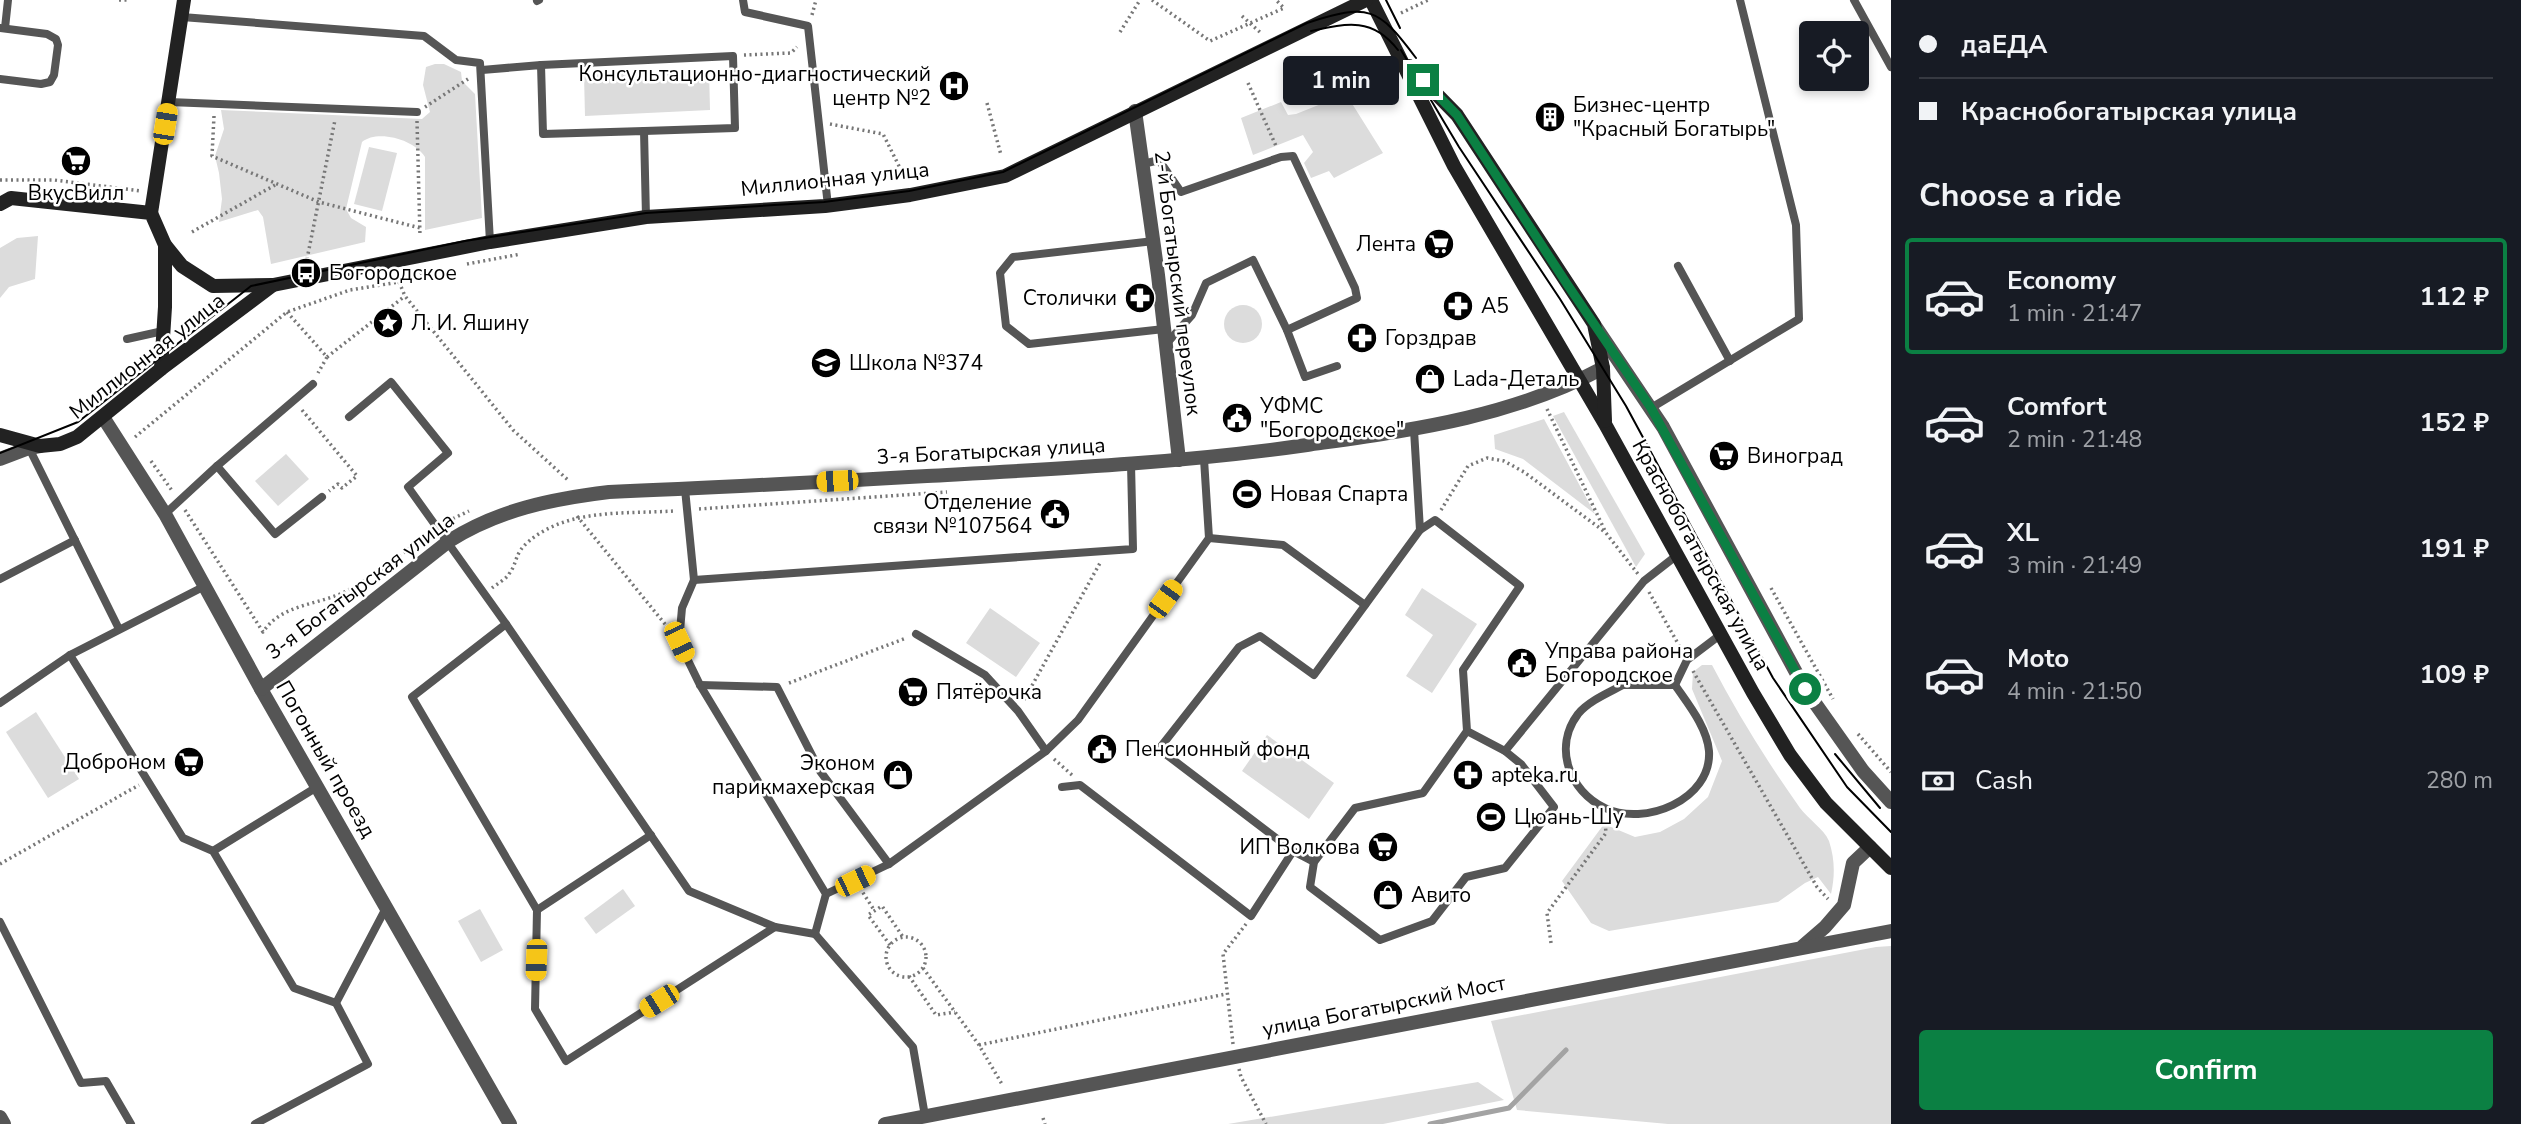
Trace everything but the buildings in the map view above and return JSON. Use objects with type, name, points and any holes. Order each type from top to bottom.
[{"type":"street","points":[[0,204],[11,198],[151,213],[184,0]]},
{"type":"street","name":"Краснобогатырская улица","points":[[1368,0],[1402,61],[1454,166],[1581,380],[1720,635],[1790,754],[1826,803],[1891,868]]},
{"type":"street","name":"Миллионная улица","points":[[151,213],[165,245],[183,266],[213,286],[273,285],[489,242],[646,217],[828,206],[910,195],[1005,176],[1368,0]]},
{"type":"street","name":"Краснобогатырская улица","points":[[1402,61],[1457,115],[1594,324],[1603,368],[1605,424]]},
{"type":"street","name":"2-й Богатырский переулок","points":[[1135,111],[1154,241],[1179,460]]},
{"type":"street","points":[[161,369],[165,245]]},
{"type":"street","name":"Миллионная улица","points":[[0,435],[34,447],[60,444],[77,437],[161,369],[273,285]]},
{"type":"street","points":[[1594,324],[1651,408],[1805,689],[1863,771],[1891,802]]},
{"type":"street","name":"3-я Богатырская улица","points":[[261,689],[449,541],[506,512],[563,498],[609,492],[1204,459],[1414,430],[1467,420],[1540,397],[1603,368]]},
{"type":"street","name":"Погонный проезд","points":[[103,417],[165,514],[261,689],[510,1124]]},
{"type":"street","points":[[0,458],[34,447]]},
{"type":"street","points":[[1801,947],[1825,927],[1844,905],[1853,863],[1870,847]]},
{"type":"street","name":"улица Богатырский Мост","points":[[885,1124],[1891,931]]},
{"type":"street","points":[[0,1117],[4,1124]]},
{"type":"lane","points":[[0,79],[41,84],[50,82],[54,75],[58,45],[54,36],[2,28],[8,0]]},
{"type":"lane","points":[[743,0],[746,12],[808,26],[828,206]]},
{"type":"lane","points":[[1651,408],[1799,319],[1796,225],[1740,0]]},
{"type":"lane","points":[[1854,0],[1891,67]]},
{"type":"lane","points":[[181,18],[424,36],[456,60],[480,63],[489,242]]},
{"type":"lane","points":[[482,70],[541,65],[733,55],[735,128],[543,134],[541,65]]},
{"type":"lane","points":[[169,102],[417,112]]},
{"type":"lane","points":[[644,131],[646,217]]},
{"type":"lane","points":[[1143,164],[1160,160],[1181,192],[1281,157],[1293,156],[1357,298],[1287,330]]},
{"type":"lane","points":[[1154,241],[1013,257],[1000,273],[1006,326],[1029,344],[1165,336],[1192,316],[1206,283],[1253,260],[1287,330],[1305,377],[1337,366]]},
{"type":"lane","points":[[1678,266],[1730,361]]},
{"type":"lane","points":[[127,339],[163,331]]},
{"type":"lane","points":[[349,417],[391,382],[448,453],[408,487],[449,541],[689,891],[775,927],[815,934],[913,1047],[925,1116]]},
{"type":"lane","points":[[165,514],[313,384]]},
{"type":"lane","points":[[1414,430],[1420,530]]},
{"type":"lane","points":[[34,447],[75,540],[119,629]]},
{"type":"lane","points":[[826,894],[890,864],[1046,751],[1078,720],[1209,538],[1204,459]]},
{"type":"lane","points":[[694,580],[1133,549],[1130,464]]},
{"type":"lane","points":[[217,466],[275,534],[322,497]]},
{"type":"lane","points":[[685,489],[694,580],[682,608],[679,642],[700,685],[826,894],[815,934]]},
{"type":"lane","points":[[1314,862],[1293,851],[1159,749],[1239,648],[1260,636],[1314,676],[1420,530],[1435,520],[1520,586],[1464,670],[1467,731],[1423,793],[1355,808],[1314,862],[1310,887],[1380,940],[1432,921],[1466,877],[1505,868],[1554,807],[1521,764],[1505,751],[1467,731]]},
{"type":"lane","points":[[1209,538],[1283,545],[1365,605]]},
{"type":"lane","points":[[0,579],[75,540]]},
{"type":"lane","points":[[1505,751],[1644,581],[1676,556]]},
{"type":"lane","points":[[0,702],[70,656],[204,587]]},
{"type":"lane","points":[[506,624],[412,697],[537,910],[535,1009],[566,1060],[775,927]]},
{"type":"lane","points":[[916,634],[985,675],[1018,711],[1046,751]]},
{"type":"lane","points":[[1675,685],[1687,660],[1720,635]]},
{"type":"lane","points":[[70,656],[183,838],[213,851],[294,988],[336,1003],[368,1065],[255,1124]]},
{"type":"lane","points":[[700,685],[777,687],[820,771],[890,864]]},
{"type":"lane","points":[[1623,685],[1675,685],[1706,736],[1709,752],[1706,771],[1699,786],[1679,802],[1655,811],[1630,815],[1605,808],[1586,795],[1572,778],[1565,755],[1568,733],[1579,713],[1597,699],[1623,685]]},
{"type":"lane","points":[[1062,787],[1080,785],[1251,916],[1293,851]]},
{"type":"lane","points":[[213,851],[317,787]]},
{"type":"lane","points":[[537,910],[651,835]]},
{"type":"lane","points":[[336,1003],[387,906]]},
{"type":"lane","points":[[0,922],[81,1083],[106,1080],[131,1124]]},
{"type":"path","points":[[119,0],[130,0]]},
{"type":"path","points":[[1119,32],[1140,0]]},
{"type":"path","points":[[1152,0],[1210,41],[1284,8],[1276,0]]},
{"type":"path","points":[[1402,13],[1428,0]]},
{"type":"path","points":[[1242,16],[1266,37]]},
{"type":"path","points":[[733,55],[791,53],[809,36]]},
{"type":"path","points":[[420,236],[417,112],[482,70]]},
{"type":"path","points":[[1248,83],[1281,157]]},
{"type":"path","points":[[987,103],[1001,155]]},
{"type":"path","points":[[214,104],[212,156],[319,202],[420,228]]},
{"type":"path","points":[[307,259],[338,109]]},
{"type":"path","points":[[820,123],[883,134],[903,174]]},
{"type":"path","points":[[0,180],[54,180],[155,191]]},
{"type":"path","points":[[192,232],[275,184]]},
{"type":"path","points":[[142,446],[134,436],[287,312],[349,290],[399,282],[405,296],[513,430],[568,480]]},
{"type":"path","points":[[313,384],[327,358],[405,296]]},
{"type":"path","points":[[287,312],[327,358]]},
{"type":"path","points":[[293,400],[357,476],[342,488],[338,484],[322,497]]},
{"type":"path","points":[[149,457],[263,632]]},
{"type":"path","points":[[1435,520],[1468,466],[1487,458],[1504,461],[1524,472],[1606,533]]},
{"type":"path","points":[[485,593],[509,574],[517,552],[531,540],[578,517],[948,492]]},
{"type":"path","points":[[563,498],[679,642]]},
{"type":"path","points":[[1018,711],[1106,552]]},
{"type":"path","points":[[1771,588],[1837,706]]},
{"type":"path","points":[[777,687],[916,634]]},
{"type":"path","points":[[1851,727],[1891,772]]},
{"type":"path","points":[[1046,751],[1072,775]]},
{"type":"path","points":[[0,864],[147,781]]},
{"type":"path","points":[[1551,943],[1547,913],[1606,833],[1605,808]]},
{"type":"path","points":[[855,881],[874,910]]},
{"type":"path","points":[[890,944],[868,915],[874,910],[882,906],[903,937]]},
{"type":"path","points":[[1231,1037],[1223,954],[1251,916]]},
{"type":"path","points":[[903,937],[913,938],[920,943],[925,950],[923,968],[909,976],[892,971],[887,963],[890,944],[903,937]]},
{"type":"path","points":[[923,968],[979,1045],[1011,1100]]},
{"type":"path","points":[[909,976],[936,1015],[956,1013]]},
{"type":"path","points":[[979,1045],[1226,994]]},
{"type":"path","points":[[1241,1077],[1266,1124]]},
{"type":"path","points":[[1043,1118],[1045,1124]]},
{"type":"shaded area","points":[[444,64],[461,72],[462,81],[475,94],[482,218],[425,230],[425,157],[405,141],[377,136],[362,142],[346,209],[351,218],[366,227],[365,242],[271,264],[263,217],[258,210],[219,222],[222,199],[215,156],[224,129],[221,110],[422,119],[430,112],[423,85],[426,67]]},
{"type":"shaded area","points":[[709,70],[710,110],[585,116],[584,75]]},
{"type":"shaded area","points":[[1346,94],[1383,153],[1334,178],[1329,171],[1311,178],[1304,163],[1313,152],[1303,135],[1253,155],[1241,118],[1281,102],[1288,115],[1296,114]]},
{"type":"shaded area","points":[[369,147],[397,153],[382,211],[354,204]]},
{"type":"shaded area","points":[[38,236],[35,279],[9,287],[0,298],[0,248],[17,238]]},
{"type":"shaded area","points":[[1243,305],[1257,310],[1262,324],[1257,338],[1243,343],[1229,338],[1224,324],[1229,310]]},
{"type":"shaded area","points":[[1564,412],[1645,554],[1636,567],[1553,416]]},
{"type":"shaded area","points":[[1544,419],[1595,514],[1523,459],[1495,449],[1494,435]]},
{"type":"shaded area","points":[[286,454],[309,479],[278,506],[255,481]]},
{"type":"shaded area","points":[[1422,588],[1477,624],[1432,693],[1406,676],[1433,635],[1405,615]]},
{"type":"shaded area","points":[[990,608],[1040,643],[1016,677],[966,643]]},
{"type":"shaded area","points":[[1702,665],[1712,665],[1776,774],[1800,808],[1827,837],[1834,874],[1831,894],[1818,877],[1778,902],[1609,931],[1591,923],[1562,881],[1604,824],[1635,837],[1660,832],[1684,819],[1708,797],[1722,761],[1692,689],[1693,672]]},
{"type":"shaded area","points":[[36,712],[79,779],[48,798],[6,732]]},
{"type":"shaded area","points":[[1267,735],[1334,783],[1309,819],[1242,771]]},
{"type":"shaded area","points":[[623,889],[635,906],[596,934],[584,918]]},
{"type":"shaded area","points":[[480,909],[503,950],[481,962],[458,921]]},
{"type":"shaded area","points":[[1891,946],[1891,1124],[1668,1124],[1517,1110],[1491,1021]]},
{"type":"shaded area","points":[[1478,1082],[1504,1100],[1383,1124],[1228,1124]]},
{"type":"waterway","points":[[1430,1124],[1509,1108],[1566,1050]]},
{"type":"tram line","points":[[1386,0],[1400,28]]},
{"type":"tram line","points":[[0,453],[78,422],[251,286],[465,241],[646,213],[824,202],[909,191],[1003,172],[1307,23],[1345,13],[1359,12],[1381,19],[1392,28],[1416,58]]},
{"type":"tram line","points":[[1311,31],[1348,25],[1369,27],[1389,39],[1398,50]]},
{"type":"tram line","points":[[1401,50],[1459,147],[1560,299],[1626,406],[1773,678],[1847,787],[1891,832]]},
{"type":"tram line","points":[[1835,754],[1880,808]]},
{"type":"place","name":"Консультационно-диагностический центр №2","points":[[954,86]]},
{"type":"place","name":"Бизнес-центр \"Красный Богатырь\"","points":[[1550,117]]},
{"type":"place","name":"ВкусВилл","points":[[76,161]]},
{"type":"place","name":"Лента","points":[[1439,244]]},
{"type":"place","name":"Богородское","points":[[306,273]]},
{"type":"place","name":"Столички","points":[[1140,298]]},
{"type":"place","name":"А5","points":[[1458,306]]},
{"type":"place","name":"Л. И. Яшину","points":[[388,323]]},
{"type":"place","name":"Горздрав","points":[[1362,338]]},
{"type":"place","name":"Школа №374","points":[[826,363]]},
{"type":"place","name":"Lada-Деталь","points":[[1430,379]]},
{"type":"place","name":"УФМС \"Богородское\"","points":[[1237,418]]},
{"type":"place","name":"Виноград","points":[[1724,456]]},
{"type":"place","name":"Новая Спарта","points":[[1247,494]]},
{"type":"place","name":"Отделение связи №107564","points":[[1055,514]]},
{"type":"place","name":"Управа района Богородское","points":[[1522,663]]},
{"type":"place","name":"Пятёрочка","points":[[913,692]]},
{"type":"place","name":"Пенсионный фонд","points":[[1102,749]]},
{"type":"place","name":"Доброном","points":[[189,762]]},
{"type":"place","name":"Эконом парикмахерская","points":[[898,775]]},
{"type":"place","name":"apteka.ru","points":[[1468,775]]},
{"type":"place","name":"Цюань-Шу","points":[[1491,817]]},
{"type":"place","name":"ИП Волкова","points":[[1383,847]]},
{"type":"place","name":"Авито","points":[[1388,895]]},
{"type":"route","points":[[1423,80],[1457,115],[1663,427],[1805,689]]}]
